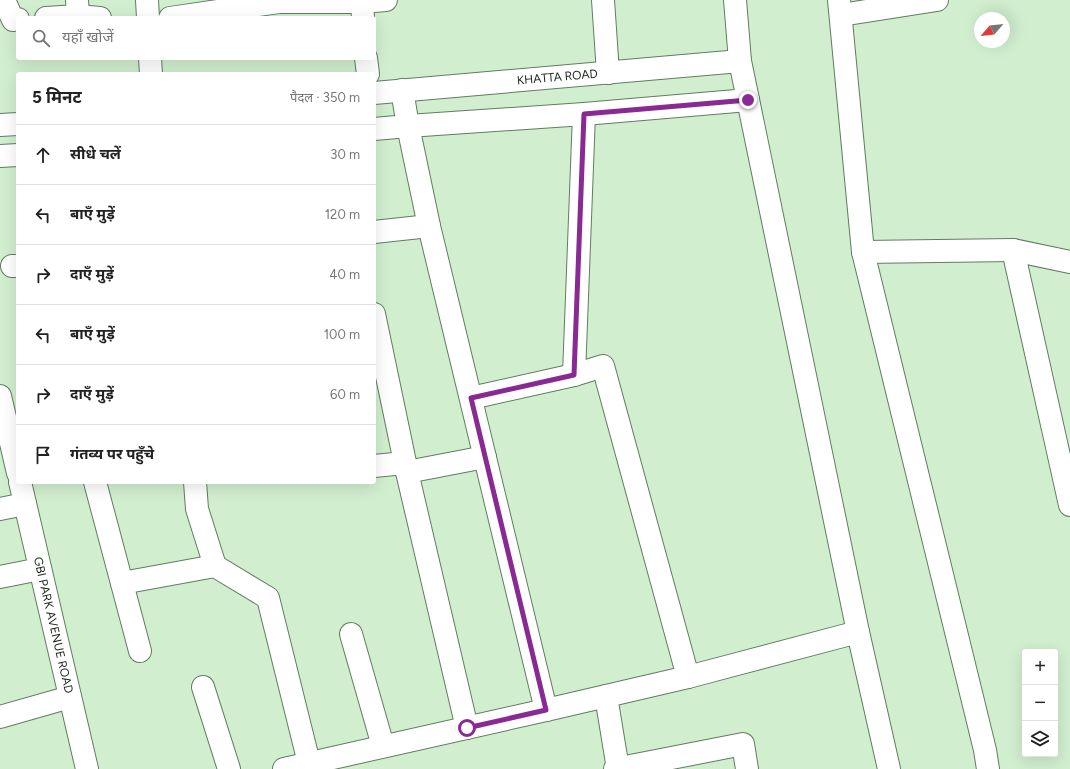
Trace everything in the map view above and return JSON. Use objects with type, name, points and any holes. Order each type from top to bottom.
[{"type":"street","points":[[4,0],[10,20]]},
{"type":"street","points":[[147,0],[148,16]]},
{"type":"street","points":[[183,16],[279,1],[362,7],[386,0]]},
{"type":"street","points":[[603,0],[608,73]]},
{"type":"street","points":[[735,0],[740,61],[858,632],[889,769]]},
{"type":"street","points":[[937,0],[840,7],[863,252],[983,742],[988,769]]},
{"type":"street","points":[[52,16],[77,8],[95,16]]},
{"type":"street","points":[[150,60],[151,72]]},
{"type":"street","points":[[366,60],[368,72]]},
{"type":"street","name":"KHATTA ROAD","points":[[376,93],[740,61]]},
{"type":"street","points":[[402,90],[429,226],[546,710]]},
{"type":"street","points":[[376,128],[584,114],[748,100]]},
{"type":"street","points":[[574,375],[584,114]]},
{"type":"street","points":[[0,125],[16,124]]},
{"type":"street","points":[[0,156],[16,155]]},
{"type":"street","points":[[376,232],[429,226]]},
{"type":"street","points":[[863,252],[1013,250],[1070,262]]},
{"type":"street","points":[[1013,250],[1070,506]]},
{"type":"street","points":[[376,333],[381,382],[406,467],[467,728]]},
{"type":"street","points":[[471,398],[574,375],[604,366],[688,677]]},
{"type":"street","points":[[0,396],[16,465]]},
{"type":"street","points":[[376,466],[406,467],[485,457]]},
{"type":"street","name":"GBI PARK AVENUE ROAD","points":[[20,484],[87,769]]},
{"type":"street","points":[[96,484],[140,651]]},
{"type":"street","points":[[195,484],[197,509],[215,566]]},
{"type":"street","points":[[0,509],[25,504]]},
{"type":"street","points":[[122,582],[215,566],[268,598],[309,763]]},
{"type":"street","points":[[0,576],[40,569]]},
{"type":"street","points":[[284,769],[688,677],[858,632]]},
{"type":"street","points":[[351,634],[383,746]]},
{"type":"street","points":[[203,687],[229,769]]},
{"type":"street","points":[[606,696],[617,769],[743,744],[747,769]]},
{"type":"street","points":[[0,717],[70,697]]},
{"type":"route","points":[[467,728],[546,710],[471,398],[574,375],[584,114],[748,100]]}]
